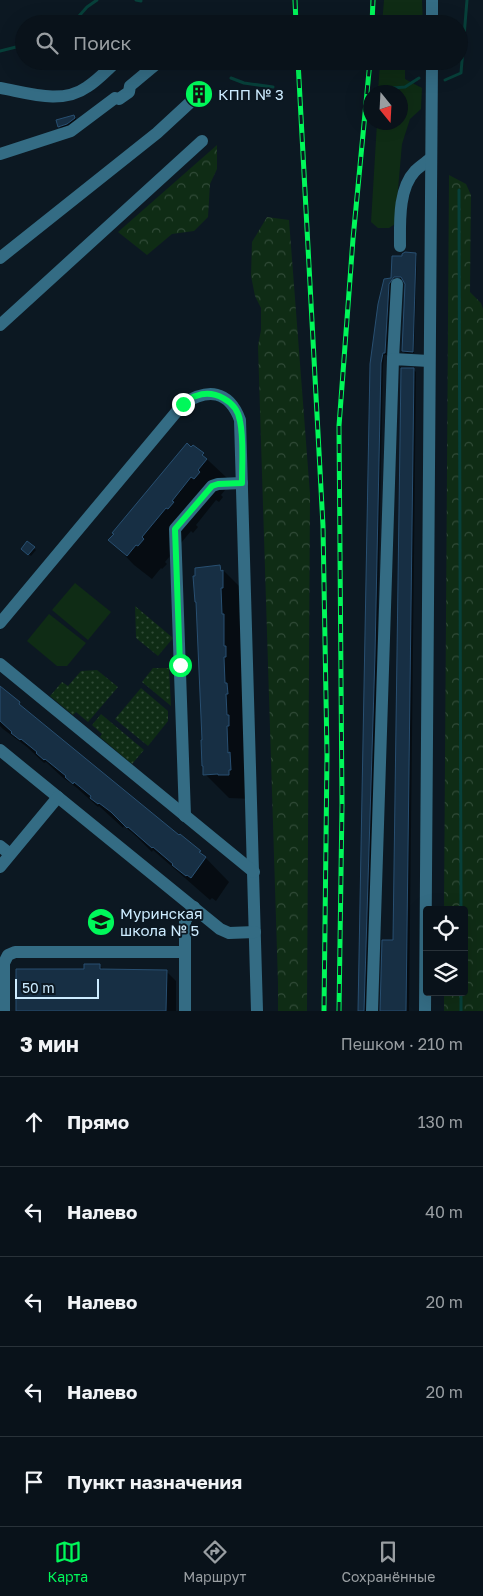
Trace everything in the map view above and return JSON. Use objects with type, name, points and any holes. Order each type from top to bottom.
[{"type":"street","points":[[432,0],[432,15]]},
{"type":"street","points":[[0,88],[62,97],[87,87],[107,70]]},
{"type":"street","points":[[0,154],[71,131],[115,98],[119,99],[129,92],[130,86],[149,70]]},
{"type":"street","points":[[424,1011],[432,70]]},
{"type":"street","points":[[0,258],[157,133],[196,98]]},
{"type":"street","points":[[0,325],[202,141]]},
{"type":"street","points":[[400,246],[400,209],[404,191],[414,172],[430,159]]},
{"type":"street","points":[[372,1011],[397,284]]},
{"type":"street","points":[[393,359],[429,360]]},
{"type":"street","points":[[0,624],[183,404],[196,396],[208,393],[218,395],[236,409],[240,420],[258,1011]]},
{"type":"street","points":[[185,816],[175,529],[212,486],[242,483]]},
{"type":"street","points":[[0,664],[254,872]]},
{"type":"street","points":[[0,750],[220,929],[229,933],[255,932]]},
{"type":"street","points":[[0,867],[58,797]]},
{"type":"street","points":[[0,846],[10,854]]},
{"type":"street","points":[[185,1011],[185,921],[194,908]]},
{"type":"street","points":[[4,1011],[4,963],[8,956],[15,952],[185,952]]},
{"type":"green space","points":[[384,0],[422,0],[423,15],[383,15]]},
{"type":"green space","points":[[379,70],[405,70],[405,79],[422,88],[421,109],[410,119],[408,125],[408,85],[378,85]]},
{"type":"green space","points":[[377,130],[406,130],[402,144],[395,224],[389,228],[378,228],[371,222]]},
{"type":"green space","points":[[217,145],[217,169],[210,184],[208,217],[194,231],[172,234],[147,255],[118,232]]},
{"type":"green space","points":[[449,175],[466,184],[471,195],[470,292],[481,303],[483,309],[483,1011],[444,1011],[444,996],[468,996],[468,906],[444,906]]},
{"type":"green space","points":[[267,217],[289,220],[310,494],[307,1011],[278,1011],[258,346],[261,330],[261,308],[255,296],[251,276],[252,242]]},
{"type":"green space","points":[[75,583],[111,612],[88,640],[52,610]]},
{"type":"green space","points":[[135,606],[173,638],[158,656],[136,638]]},
{"type":"green space","points":[[49,614],[86,643],[67,666],[57,666],[27,641]]},
{"type":"green space","points":[[153,668],[169,668],[171,706],[142,682]]},
{"type":"green space","points":[[97,670],[118,687],[88,722],[76,712],[73,715],[50,696],[62,682],[68,686],[81,671]]},
{"type":"green space","points":[[141,688],[168,711],[168,721],[148,746],[115,719]]},
{"type":"green space","points":[[101,714],[144,750],[132,764],[100,737],[102,734],[92,725]]},
{"type":"building","points":[[74,115],[75,118],[67,124],[58,127],[56,120]]},
{"type":"building","points":[[405,252],[416,253],[413,352],[402,351],[405,284],[401,277],[394,277],[389,284],[385,353],[383,353],[381,363],[375,655],[364,1011],[358,1011],[370,364],[378,304],[384,279],[391,278],[392,256],[402,256]]},
{"type":"building","points":[[401,368],[414,368],[406,1011],[380,1011],[382,940],[393,940]]},
{"type":"building","points":[[187,443],[204,453],[202,455],[207,459],[198,470],[200,472],[194,479],[191,477],[172,501],[174,502],[168,509],[166,508],[142,537],[144,539],[127,556],[108,540]]},
{"type":"building","points":[[27,541],[35,547],[28,555],[21,549]]},
{"type":"building","points":[[220,565],[221,571],[223,570],[223,588],[221,588],[222,614],[224,614],[224,646],[226,646],[226,657],[224,657],[225,683],[227,683],[228,694],[226,694],[227,715],[229,715],[229,726],[227,726],[228,753],[230,752],[231,770],[229,770],[229,775],[203,775],[196,602],[193,576],[195,576],[195,568]]},
{"type":"building","points":[[0,686],[20,702],[19,704],[201,851],[199,852],[206,857],[191,878],[172,865],[153,847],[127,828],[111,812],[90,798],[91,796],[74,782],[73,784],[37,752],[11,733],[0,721]]},
{"type":"building","points":[[84,964],[100,964],[100,969],[167,970],[166,1011],[16,1011],[16,969],[84,969]]},
{"type":"waterway","points":[[80,15],[97,0]]},
{"type":"waterway","points":[[136,0],[141,1]]},
{"type":"waterway","points":[[466,15],[467,0]]},
{"type":"waterway","points":[[0,51],[15,47]]},
{"type":"waterway","points":[[445,80],[461,73],[461,70]]},
{"type":"waterway","points":[[231,78],[244,83],[273,87]]},
{"type":"waterway","points":[[408,85],[419,78]]},
{"type":"waterway","points":[[459,190],[461,906]]},
{"type":"waterway","points":[[461,996],[461,1011]]},
{"type":"railway","points":[[295,0],[296,15]]},
{"type":"railway","points":[[372,15],[373,0]]},
{"type":"railway","points":[[298,70],[323,526],[327,755],[324,1011]]},
{"type":"railway","points":[[339,1011],[342,805],[339,426],[353,239],[369,70]]},
{"type":"place","name":"КПП № 3","points":[[199,94]]},
{"type":"place","name":"Муринская школа № 5","points":[[101,922]]},
{"type":"route","points":[[180,665],[175,529],[212,486],[242,483],[240,420],[236,409],[218,395],[208,393],[196,396],[183,404]]}]
